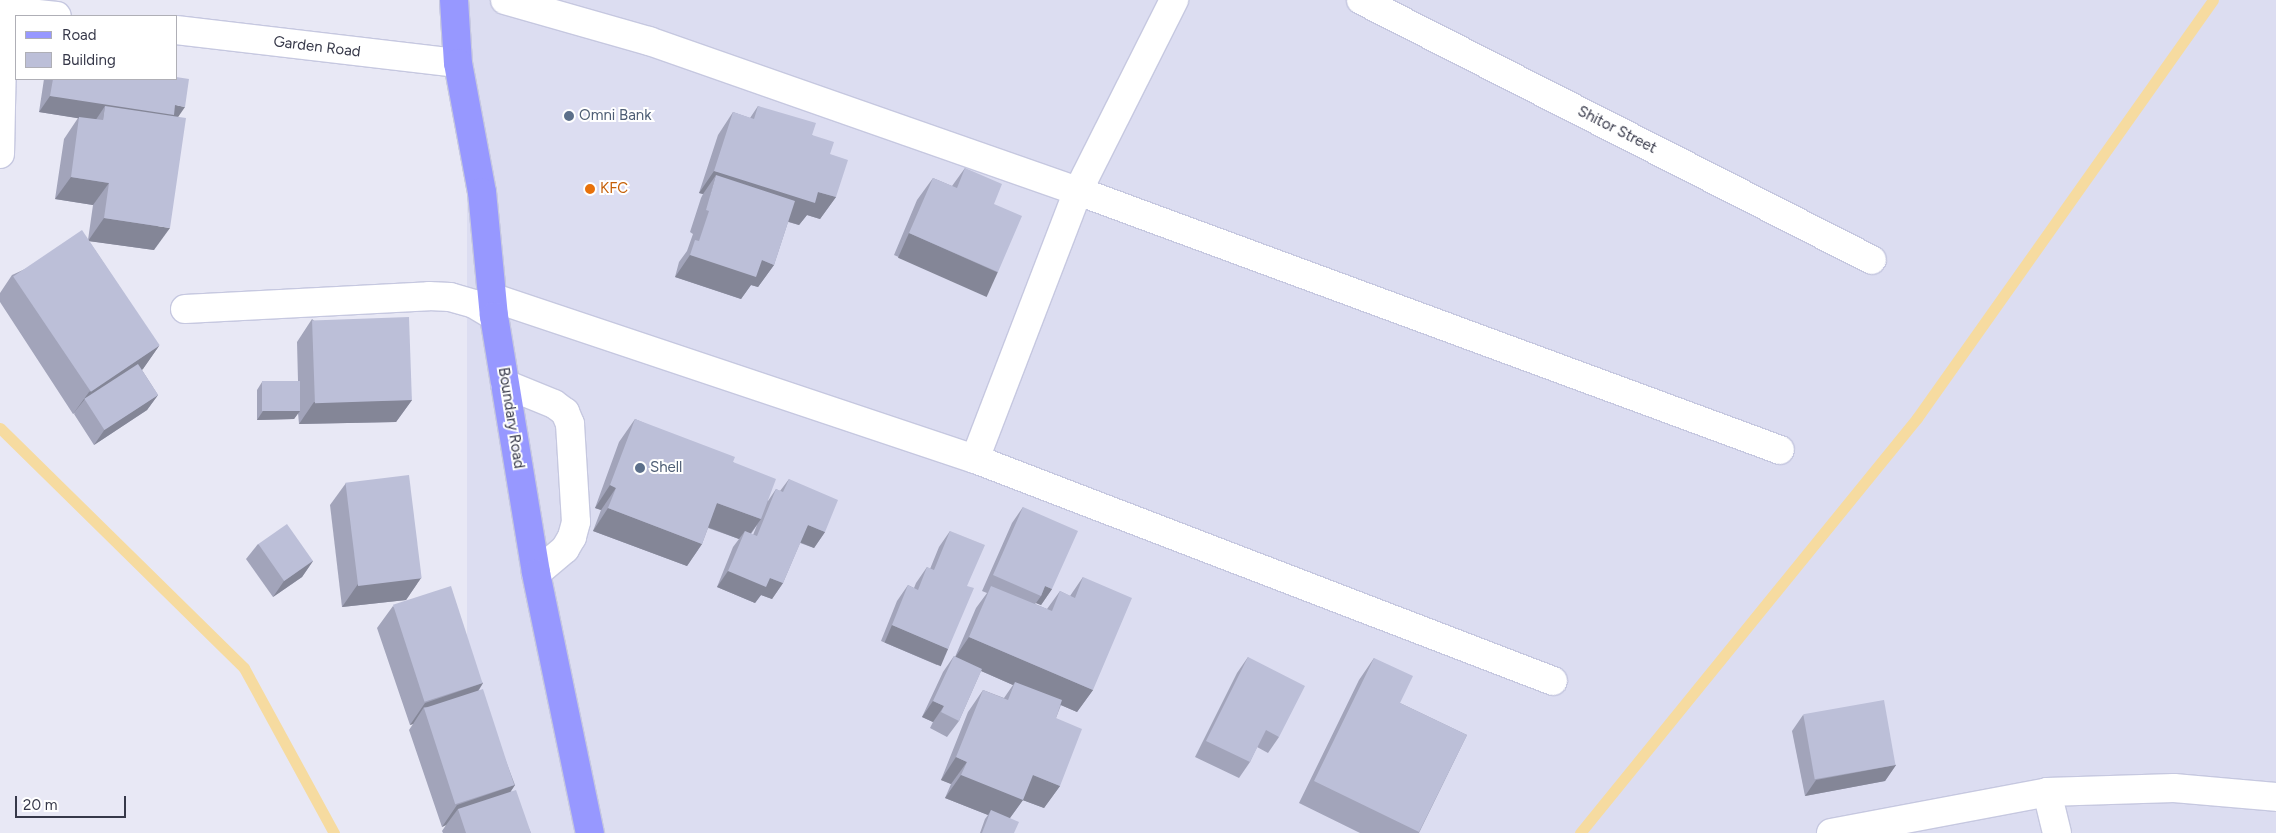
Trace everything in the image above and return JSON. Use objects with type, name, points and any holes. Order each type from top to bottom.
[{"type":"main road","name":"Boundary Road","points":[[454,0],[458,63],[482,192],[492,307],[536,573],[590,833]]},
{"type":"street","points":[[505,0],[649,41],[1078,191],[1780,450]]},
{"type":"street","points":[[975,459],[1078,191],[1174,0]]},
{"type":"street","name":"Shitor Street","points":[[1361,0],[1872,260]]},
{"type":"street","points":[[0,154],[2,10],[48,15]]},
{"type":"street","name":"Garden Road","points":[[178,30],[458,63]]},
{"type":"street","points":[[185,309],[429,296],[450,297],[492,307],[975,459],[1552,682]]},
{"type":"street","points":[[505,384],[554,404],[565,412],[570,424],[576,522],[572,537],[565,549],[536,573]]},
{"type":"street","points":[[1831,833],[2047,792],[2174,788],[2276,796]]},
{"type":"street","points":[[2047,792],[2057,833]]},
{"type":"shaded area","points":[[467,0],[2276,0],[2276,833],[467,833]]},
{"type":"building","points":[[178,77],[189,79],[185,107],[175,105],[174,115],[50,96],[53,80],[178,80]]},
{"type":"building","points":[[105,106],[186,118],[170,228],[104,218],[109,183],[71,177],[79,117],[103,120]]},
{"type":"building","points":[[758,106],[816,123],[812,135],[834,142],[830,154],[848,160],[836,197],[818,192],[815,203],[714,171],[733,112],[754,119]]},
{"type":"building","points":[[965,168],[1002,184],[994,204],[1022,216],[998,272],[909,233],[933,178],[957,188]]},
{"type":"building","points":[[716,175],[795,201],[774,265],[762,260],[756,277],[690,255],[695,240],[699,241],[709,211],[706,210]]},
{"type":"building","points":[[82,230],[160,345],[91,392],[13,276]]},
{"type":"building","points":[[409,317],[412,400],[315,403],[312,320]]},
{"type":"building","points":[[138,364],[158,395],[104,430],[84,399]]},
{"type":"building","points":[[262,381],[300,381],[300,411],[262,411]]},
{"type":"building","points":[[635,419],[735,457],[733,462],[776,479],[761,519],[717,503],[702,544],[608,508],[616,488],[610,485]]},
{"type":"building","points":[[409,475],[422,578],[358,586],[345,483]]},
{"type":"building","points":[[789,479],[838,500],[825,532],[808,525],[783,583],[770,578],[766,587],[728,571],[745,531],[757,536],[776,489],[783,492]]},
{"type":"building","points":[[1023,507],[1078,531],[1052,589],[1045,586],[1041,596],[993,575]]},
{"type":"building","points":[[287,524],[313,561],[284,581],[258,544]]},
{"type":"building","points":[[950,531],[985,545],[967,586],[974,588],[948,649],[892,625],[908,585],[918,590],[927,567],[934,570]]},
{"type":"building","points":[[1083,577],[1132,598],[1093,690],[969,637],[991,586],[1052,611],[1060,591],[1075,598]]},
{"type":"building","points":[[451,586],[483,683],[425,702],[393,605]]},
{"type":"building","points":[[954,656],[982,669],[959,721],[941,712],[944,706],[933,701]]},
{"type":"building","points":[[1248,657],[1305,686],[1279,737],[1266,730],[1250,762],[1206,741]]},
{"type":"building","points":[[1374,658],[1413,676],[1400,703],[1467,735],[1419,832],[1314,781]]},
{"type":"building","points":[[1015,682],[1062,700],[1056,718],[1082,729],[1060,786],[1033,775],[1023,800],[961,775],[967,762],[956,757],[983,690],[1008,700]]},
{"type":"building","points":[[483,689],[514,785],[455,804],[424,708]]},
{"type":"building","points":[[1884,700],[1895,765],[1815,779],[1803,714]]},
{"type":"building","points":[[516,790],[531,833],[466,833],[458,809]]},
{"type":"building","points":[[991,810],[1019,822],[1014,833],[982,833]]},
{"type":"waterway","points":[[1580,833],[1917,418],[2213,0]]},
{"type":"waterway","points":[[0,428],[244,668],[334,833]]},
{"type":"place","name":"Omni Bank","points":[[569,116]]},
{"type":"place","name":"KFC","points":[[590,189]]},
{"type":"place","name":"Shell","points":[[640,468]]}]
